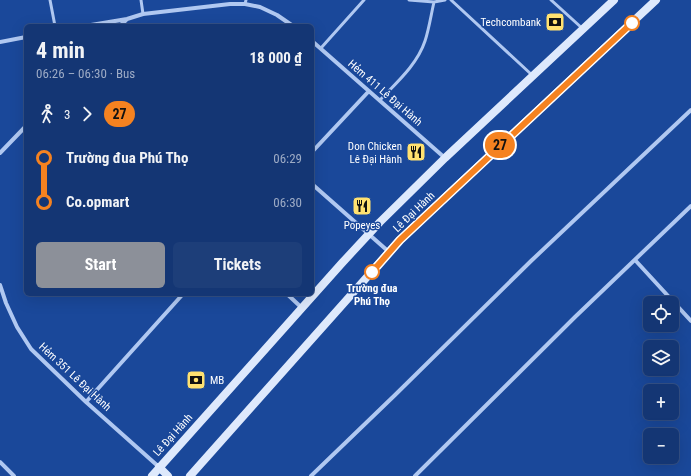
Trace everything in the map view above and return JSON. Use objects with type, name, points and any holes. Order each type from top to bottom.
[{"type":"main road","name":"Lê Đại Hành","points":[[314,294],[380,222],[445,158],[614,0]]},
{"type":"main road","name":"Lê Đại Hành","points":[[190,476],[389,252],[656,0]]},
{"type":"main road","name":"Lê Đại Hành","points":[[152,476],[313,296]]},
{"type":"main road","points":[[159,467],[168,476]]},
{"type":"street","points":[[97,24],[127,19],[143,14],[246,2],[277,15],[290,24]]},
{"type":"street","points":[[122,24],[127,19]]},
{"type":"street","points":[[0,42],[24,37]]},
{"type":"street","name":"Hẻm 411 Lê Đại Hành","points":[[314,43],[445,158]]},
{"type":"street","points":[[314,150],[369,91]]},
{"type":"street","points":[[311,476],[395,396],[531,262],[691,110]]},
{"type":"street","points":[[0,153],[24,128]]},
{"type":"street","points":[[314,186],[389,252]]},
{"type":"street","points":[[416,476],[569,323],[691,206]]},
{"type":"street","points":[[635,260],[691,321]]},
{"type":"street","name":"Hẻm 351 Lê Đại Hành","points":[[0,285],[17,327],[31,349],[86,402],[159,467]]},
{"type":"street","points":[[86,402],[181,296]]},
{"type":"street","points":[[289,296],[302,308]]},
{"type":"street","points":[[0,462],[14,476]]},
{"type":"lane","points":[[50,0],[55,24]]},
{"type":"lane","points":[[141,0],[143,14]]},
{"type":"lane","points":[[321,48],[364,0]]},
{"type":"lane","points":[[410,0],[434,2],[445,0]]},
{"type":"lane","points":[[451,0],[534,76]]},
{"type":"lane","points":[[551,0],[583,29]]},
{"type":"lane","points":[[380,100],[408,70],[420,52],[434,2]]},
{"type":"bus line","name":"27","points":[[372,272],[400,240],[632,23]]},
{"type":"place","name":"Techcombank","points":[[555,22]]},
{"type":"place","name":"Don Chicken Lê Đại Hành","points":[[416,152]]},
{"type":"place","name":"Popeyes","points":[[362,206]]},
{"type":"place","name":"Trường đua Phú Thọ","points":[[372,272]]},
{"type":"place","name":"MB","points":[[196,380]]}]
